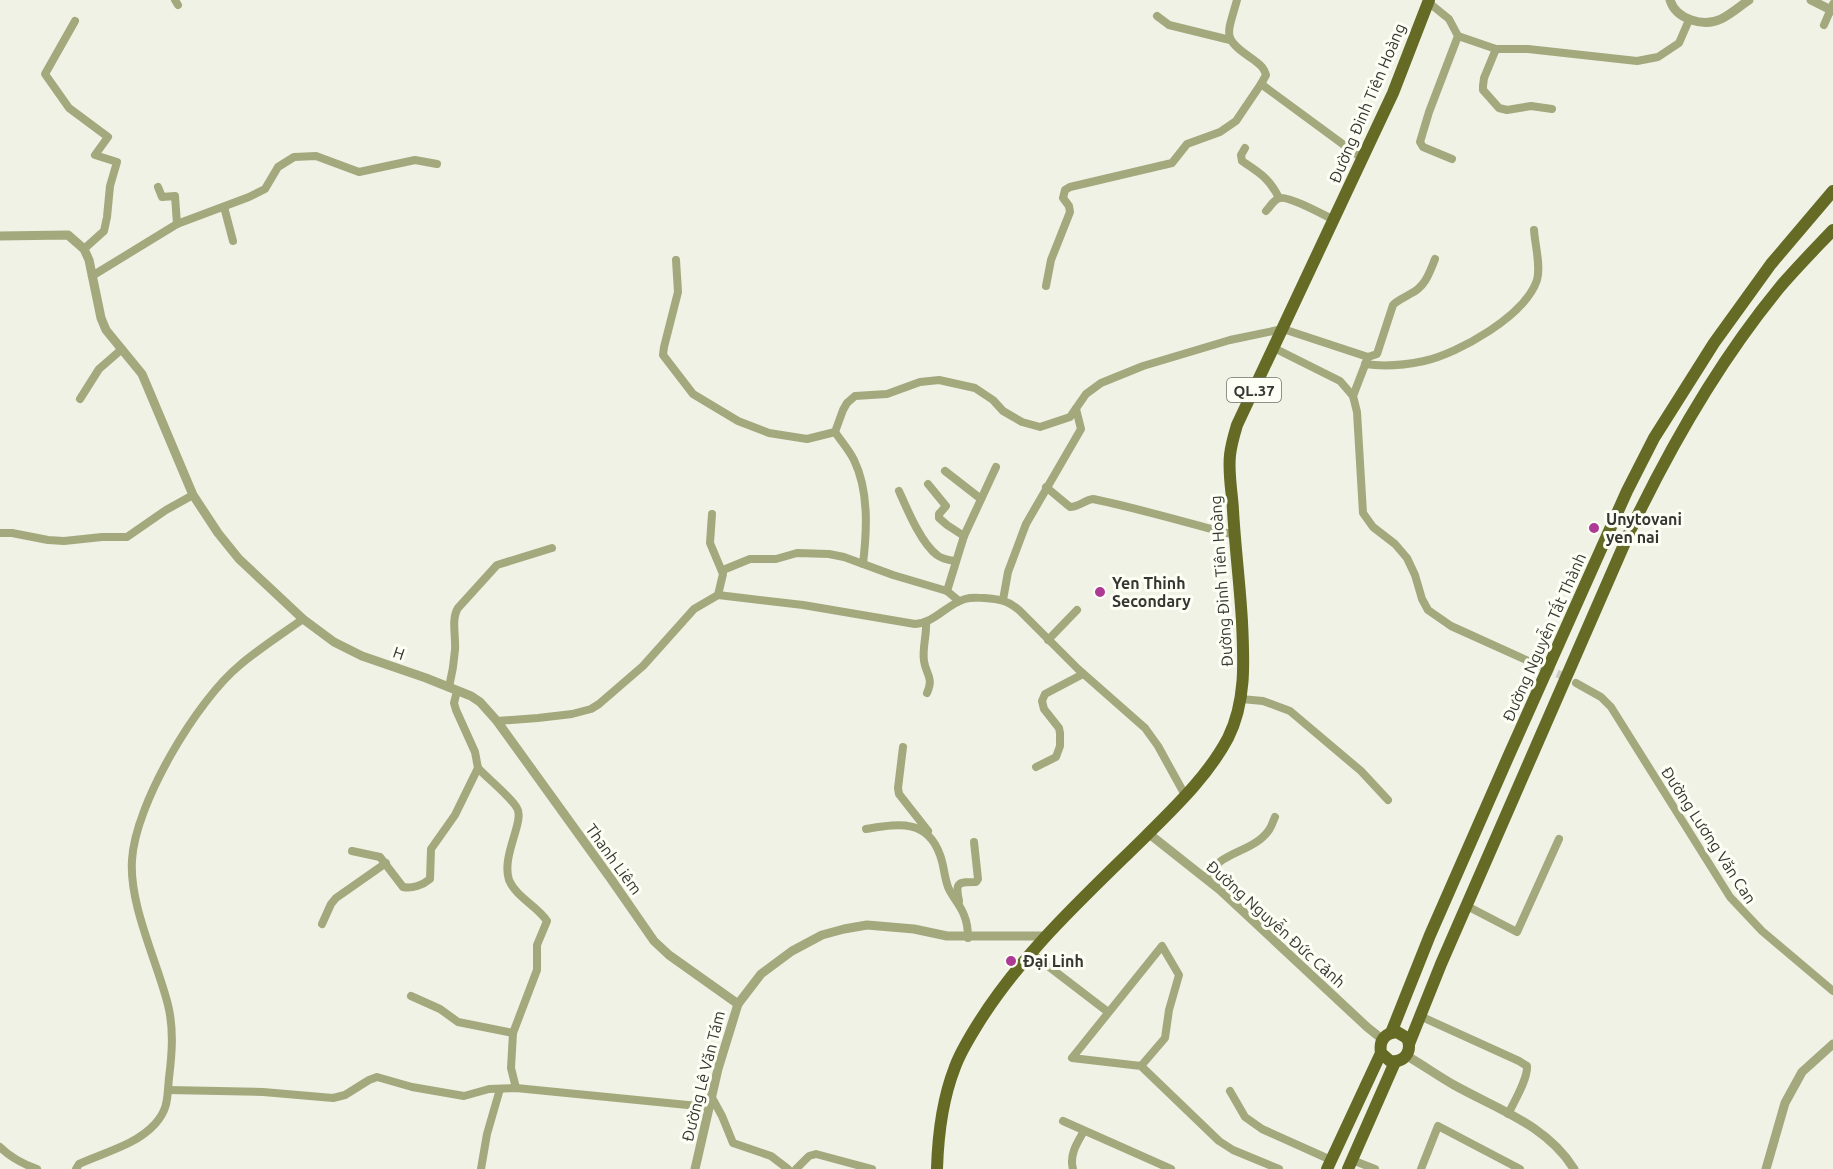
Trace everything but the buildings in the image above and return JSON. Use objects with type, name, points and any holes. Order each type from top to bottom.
[{"type":"main road","name":"Đường Đinh Tiên Hoàng","points":[[937,1169],[939,1127],[956,1065],[965,1045],[993,1000],[1031,953],[1185,795],[1226,740],[1235,722],[1241,699],[1244,651],[1239,567],[1234,535],[1231,448],[1238,425],[1393,93],[1429,1]]},
{"type":"main road","name":"Đường Nguyễn Tất Thành","points":[[1386,1036],[1509,755],[1613,523],[1654,438],[1707,352],[1771,264],[1833,191]]},
{"type":"main road","points":[[1350,1164],[1404,1054],[1630,531],[1686,424],[1721,367],[1781,286],[1833,230]]},
{"type":"main road","points":[[1613,523],[1630,531]]},
{"type":"main road","points":[[1509,755],[1529,763]]},
{"type":"main road","points":[[1397,1032],[1407,1038],[1404,1054],[1385,1058],[1380,1047],[1386,1036],[1397,1032]]},
{"type":"main road","points":[[1329,1165],[1381,1053]]},
{"type":"street","points":[[1046,286],[1051,261],[1070,212],[1063,198],[1065,190],[1172,163],[1187,144],[1230,127],[1261,84],[1266,75],[1263,67],[1231,44],[1230,24],[1237,0]]},
{"type":"street","points":[[1670,0],[1672,5],[1689,20],[1705,22],[1720,20],[1749,0]]},
{"type":"street","points":[[1811,0],[1832,8],[1824,25]]},
{"type":"street","points":[[1429,1],[1449,19],[1458,36],[1496,49],[1528,49],[1628,60],[1658,57],[1679,43],[1689,20]]},
{"type":"street","points":[[1157,16],[1169,25],[1230,40]]},
{"type":"street","points":[[0,236],[68,235],[84,249],[104,231],[110,186],[117,162],[95,155],[108,137],[69,108],[45,74],[75,21]]},
{"type":"street","points":[[1452,159],[1423,147],[1420,142],[1458,36]]},
{"type":"street","points":[[1496,49],[1484,78],[1485,93],[1499,108],[1507,110],[1531,106],[1552,109]]},
{"type":"street","points":[[1261,84],[1363,159]]},
{"type":"street","points":[[1245,148],[1241,155],[1242,161],[1263,174],[1279,198],[1312,208],[1334,220]]},
{"type":"street","points":[[92,276],[177,224],[249,197],[264,189],[278,167],[294,157],[316,156],[359,172],[415,160],[437,164]]},
{"type":"street","points":[[158,187],[162,197],[175,196],[177,224]]},
{"type":"street","points":[[1266,211],[1279,198]]},
{"type":"street","points":[[224,207],[233,241]]},
{"type":"street","points":[[835,432],[843,410],[855,396],[887,394],[926,381],[947,381],[975,388],[993,400],[1003,411],[1022,422],[1040,427],[1070,417],[1083,397],[1093,388],[1143,366],[1230,340],[1283,328],[1381,366],[1426,360],[1448,353],[1490,331],[1516,311],[1536,283],[1538,275],[1534,230]]},
{"type":"street","name":"H","points":[[84,249],[106,330],[142,374],[193,495],[218,533],[239,558],[303,620],[347,650],[471,696],[488,710]]},
{"type":"street","points":[[1353,396],[1367,361],[1377,354],[1393,305],[1426,282],[1435,259]]},
{"type":"street","points":[[676,260],[678,292],[663,355],[693,394],[738,421],[769,433],[807,439],[835,432]]},
{"type":"street","points":[[1274,348],[1340,381],[1353,396],[1357,412],[1363,513],[1368,522],[1395,544],[1407,558],[1422,599],[1430,612],[1475,638],[1535,664]]},
{"type":"street","points":[[80,399],[99,369],[122,349]]},
{"type":"street","points":[[1003,600],[1008,572],[1023,530],[1081,429],[1076,409]]},
{"type":"street","points":[[835,432],[854,458],[860,479],[866,514],[864,564]]},
{"type":"street","points":[[947,591],[964,536],[996,467]]},
{"type":"street","points":[[945,471],[981,499]]},
{"type":"street","points":[[928,484],[946,506],[939,514],[939,518],[964,536]]},
{"type":"street","points":[[1046,487],[1070,507],[1093,499],[1157,513],[1234,535]]},
{"type":"street","points":[[899,491],[913,521],[930,548],[938,556],[955,561]]},
{"type":"street","points":[[0,533],[64,541],[127,537],[166,510],[193,495]]},
{"type":"street","points":[[712,514],[711,546],[723,570],[718,595]]},
{"type":"street","points":[[516,1088],[512,1068],[513,1033],[537,970],[537,945],[547,921],[515,888],[509,878],[507,859],[519,812],[516,806],[478,768],[475,752],[456,710],[453,689],[455,615],[458,608],[497,565],[552,548]]},
{"type":"street","points":[[723,570],[750,559],[776,559],[810,552],[844,557],[892,575],[947,591],[960,601]]},
{"type":"street","points":[[496,721],[572,714],[600,704],[643,666],[694,609],[718,595],[803,605],[915,624],[926,622],[960,601],[972,598],[1003,600],[1019,610],[1083,674],[1145,728],[1158,746],[1185,795]]},
{"type":"street","points":[[1047,640],[1077,610]]},
{"type":"street","points":[[76,1169],[80,1164],[131,1142],[155,1124],[167,1108],[172,1044],[169,1007],[134,894],[132,860],[141,817],[172,752],[196,715],[222,682],[240,665],[303,620]]},
{"type":"street","points":[[926,622],[923,658],[930,679],[927,693]]},
{"type":"street","points":[[1036,767],[1056,757],[1060,746],[1059,728],[1044,709],[1042,701],[1044,696],[1083,674]]},
{"type":"street","name":"Đường Lương Văn Can","points":[[1576,682],[1601,697],[1611,707],[1730,897],[1762,932],[1833,991]]},
{"type":"street","points":[[1241,699],[1263,701],[1290,711],[1361,771],[1388,800]]},
{"type":"street","name":"Thanh Liêm","points":[[488,710],[654,941],[669,955],[738,1004]]},
{"type":"street","points":[[903,747],[899,794],[939,851],[949,888],[965,915],[968,938]]},
{"type":"street","points":[[352,851],[378,855],[403,887],[411,888],[426,882],[431,874],[431,849],[455,815],[478,768]]},
{"type":"street","points":[[1206,878],[1220,861],[1262,837],[1270,829],[1275,817]]},
{"type":"street","points":[[866,829],[906,824],[920,829],[931,838]]},
{"type":"street","name":"Đường Nguyễn Đức Cảnh","points":[[1148,833],[1206,878],[1367,1027],[1386,1036]]},
{"type":"street","points":[[1467,906],[1517,932],[1559,839]]},
{"type":"street","points":[[960,905],[957,887],[959,884],[976,882],[978,879],[974,842]]},
{"type":"street","points":[[322,924],[336,898],[386,864]]},
{"type":"street","name":"Đường Lê Văn Tám","points":[[695,1169],[708,1107],[738,1004],[761,974],[792,951],[822,935],[867,925],[914,929],[968,938],[1047,936]]},
{"type":"street","points":[[1141,1066],[1165,1038],[1169,1010],[1179,975],[1162,946],[1072,1058],[1141,1066],[1219,1141],[1233,1150],[1279,1169]]},
{"type":"street","points":[[1031,953],[1108,1012]]},
{"type":"street","points":[[411,996],[440,1009],[458,1022],[513,1033]]},
{"type":"street","points":[[1420,1016],[1527,1066],[1528,1071],[1508,1114]]},
{"type":"street","points":[[1766,1169],[1785,1103],[1802,1072],[1833,1044]]},
{"type":"street","points":[[1404,1054],[1453,1084],[1531,1125],[1566,1156],[1574,1169]]},
{"type":"street","points":[[168,1090],[263,1092],[333,1098],[345,1095],[377,1077],[412,1088],[464,1096],[489,1089],[516,1088],[708,1107]]},
{"type":"street","points":[[481,1169],[487,1134],[500,1089]]},
{"type":"street","points":[[1230,1091],[1245,1117],[1329,1165]]},
{"type":"street","points":[[711,1096],[733,1143],[771,1156],[788,1169]]},
{"type":"street","points":[[1063,1121],[1171,1169]]},
{"type":"street","points":[[1421,1169],[1438,1126],[1520,1169]]},
{"type":"street","points":[[1073,1169],[1072,1152],[1084,1131]]},
{"type":"street","points":[[0,1147],[10,1156],[37,1169]]},
{"type":"street","points":[[796,1169],[809,1156],[816,1154],[872,1169]]},
{"type":"street","points":[[1350,1164],[1376,1169]]},
{"type":"tunnel","points":[[1535,664],[1570,679]]},
{"type":"place","name":"Unytovani yen nai","points":[[1594,528]]},
{"type":"place","name":"Yen Thinh Secondary","points":[[1100,592]]},
{"type":"place","name":"Đại Linh","points":[[1011,961]]}]
